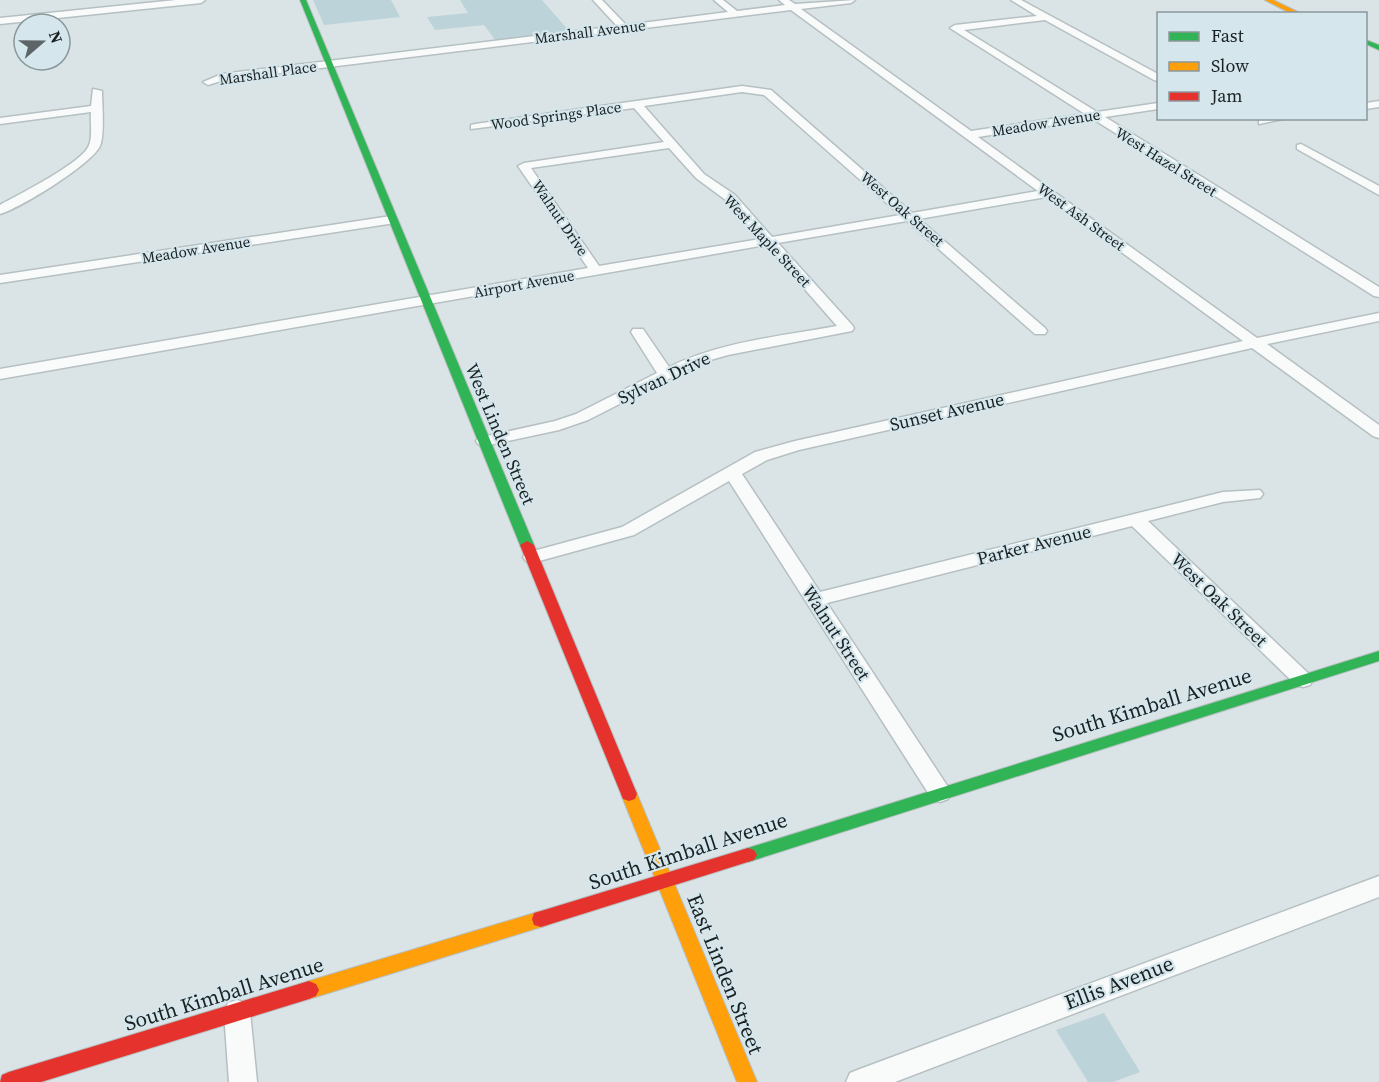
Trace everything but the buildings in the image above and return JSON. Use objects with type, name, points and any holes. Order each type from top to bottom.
[{"type":"street","points":[[1,25],[201,0]]},
{"type":"street","name":"West Linden Street","points":[[303,0],[391,220],[665,881]]},
{"type":"street","points":[[597,0],[623,27]]},
{"type":"street","points":[[718,0],[735,14]]},
{"type":"street","name":"Marshall Avenue","points":[[329,64],[735,14],[788,4],[851,0]]},
{"type":"street","points":[[1016,0],[1157,77]]},
{"type":"street","points":[[1268,0],[1295,12]]},
{"type":"street","name":"West Ash Street","points":[[788,4],[1379,434]]},
{"type":"street","name":"West Hazel Street","points":[[1047,17],[955,28],[1092,116],[1379,293]]},
{"type":"street","name":"Marshall Place","points":[[208,82],[222,77],[329,64]]},
{"type":"street","name":"Wood Springs Place","points":[[475,127],[766,87]]},
{"type":"street","name":"West Oak Street","points":[[766,87],[767,92],[1040,331]]},
{"type":"street","points":[[0,210],[57,177],[92,152],[96,145],[97,91]]},
{"type":"street","name":"West Maple Street","points":[[636,104],[700,176],[731,198],[847,328]]},
{"type":"street","name":"Meadow Avenue","points":[[969,135],[1157,106]]},
{"type":"street","points":[[0,121],[97,108]]},
{"type":"street","points":[[1263,122],[1272,120]]},
{"type":"street","name":"Walnut Drive","points":[[596,271],[524,166],[670,144]]},
{"type":"street","points":[[1301,147],[1379,190]]},
{"type":"street","name":"Airport Avenue","points":[[0,374],[1047,193]]},
{"type":"street","name":"Meadow Avenue","points":[[0,279],[391,220]]},
{"type":"street","name":"Sunset Avenue","points":[[532,557],[628,531],[761,456],[795,446],[1379,317]]},
{"type":"street","name":"Sylvan Drive","points":[[484,441],[559,425],[582,417],[695,360],[726,351],[847,328]]},
{"type":"street","points":[[638,332],[666,375]]},
{"type":"street","name":"Walnut Street","points":[[732,472],[940,793]]},
{"type":"street","name":"Parker Avenue","points":[[815,600],[1223,497],[1254,494]]},
{"type":"street","name":"West Oak Street","points":[[1135,519],[1303,680]]},
{"type":"street","name":"South Kimball Avenue","points":[[9,1082],[665,881],[1379,657]]},
{"type":"street","name":"East Linden Street","points":[[665,881],[747,1082]]},
{"type":"street","name":"Ellis Avenue","points":[[860,1082],[1379,886]]},
{"type":"street","points":[[237,1012],[243,1082]]},
{"type":"shaded area","points":[[313,0],[391,0],[400,17],[324,25]]},
{"type":"shaded area","points":[[460,0],[542,0],[569,31],[496,41],[484,25],[435,30],[427,17],[468,13]]},
{"type":"shaded area","points":[[1104,1013],[1140,1072],[1113,1082],[1088,1082],[1056,1030]]},
{"type":"traffic: fast","points":[[303,0],[527,545]]},
{"type":"traffic: fast","points":[[1367,42],[1379,48]]},
{"type":"traffic: fast","points":[[748,855],[1379,656]]},
{"type":"traffic: slow","points":[[1268,0],[1295,12]]},
{"type":"traffic: slow","points":[[629,794],[747,1082]]},
{"type":"traffic: slow","points":[[309,990],[541,919]]},
{"type":"traffic: jam","points":[[527,545],[629,794]]},
{"type":"traffic: jam","points":[[541,919],[748,855]]},
{"type":"traffic: jam","points":[[9,1082],[309,990]]}]
